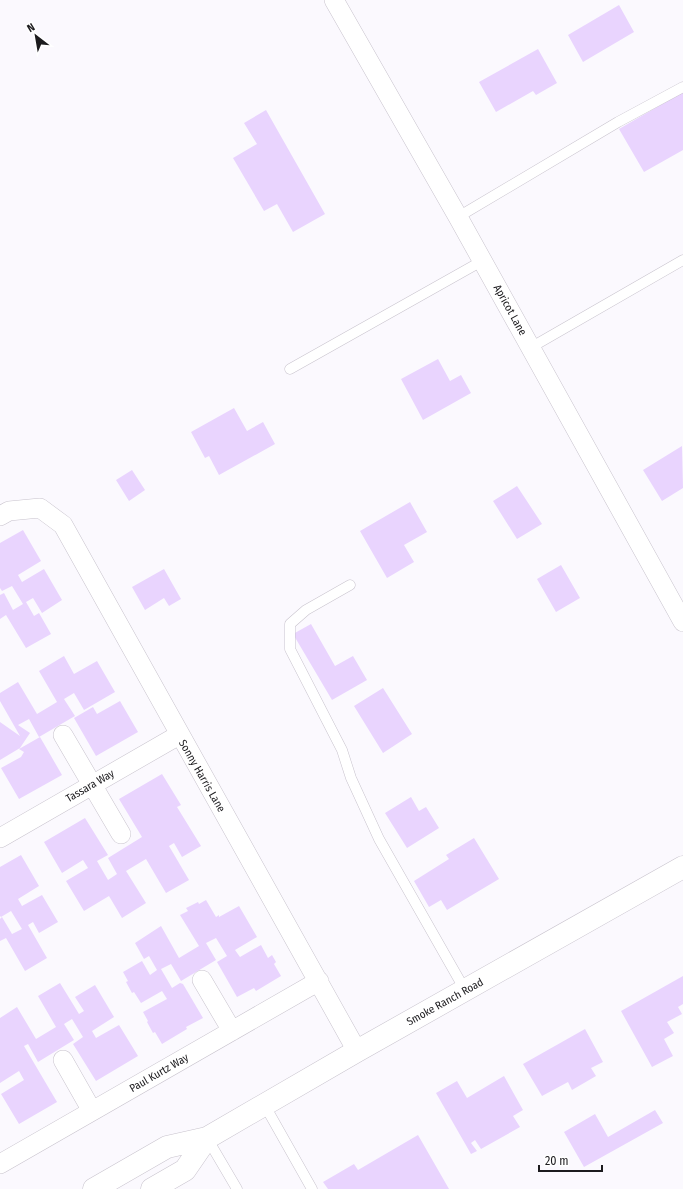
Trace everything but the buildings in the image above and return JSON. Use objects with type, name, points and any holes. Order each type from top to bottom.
[{"type":"main road","name":"Smoke Ranch Road","points":[[94,1189],[167,1148],[207,1138],[357,1051],[683,867]]},
{"type":"main road","name":"Smoke Ranch Road","points":[[152,1189],[185,1170],[207,1138]]},
{"type":"street","name":"Apricot Lane","points":[[334,0],[458,217],[683,622]]},
{"type":"street","name":"Sonny Harris Lane","points":[[0,516],[9,511],[40,508],[63,525],[179,735],[319,981],[357,1051]]},
{"type":"street","points":[[63,735],[121,834]]},
{"type":"street","name":"Tassara Way","points":[[0,838],[179,735]]},
{"type":"street","points":[[202,980],[232,1031]]},
{"type":"street","name":"Paul Kurtz Way","points":[[0,1164],[319,981]]},
{"type":"street","points":[[63,1060],[92,1111]]},
{"type":"lane","points":[[458,217],[618,122],[683,87]]},
{"type":"lane","points":[[530,348],[683,260]]},
{"type":"lane","points":[[290,369],[482,261]]},
{"type":"lane","points":[[350,585],[306,610],[290,624],[290,649],[342,750],[351,778],[379,839],[465,990]]},
{"type":"lane","points":[[264,1104],[312,1189]]},
{"type":"lane","points":[[207,1138],[237,1189]]}]
